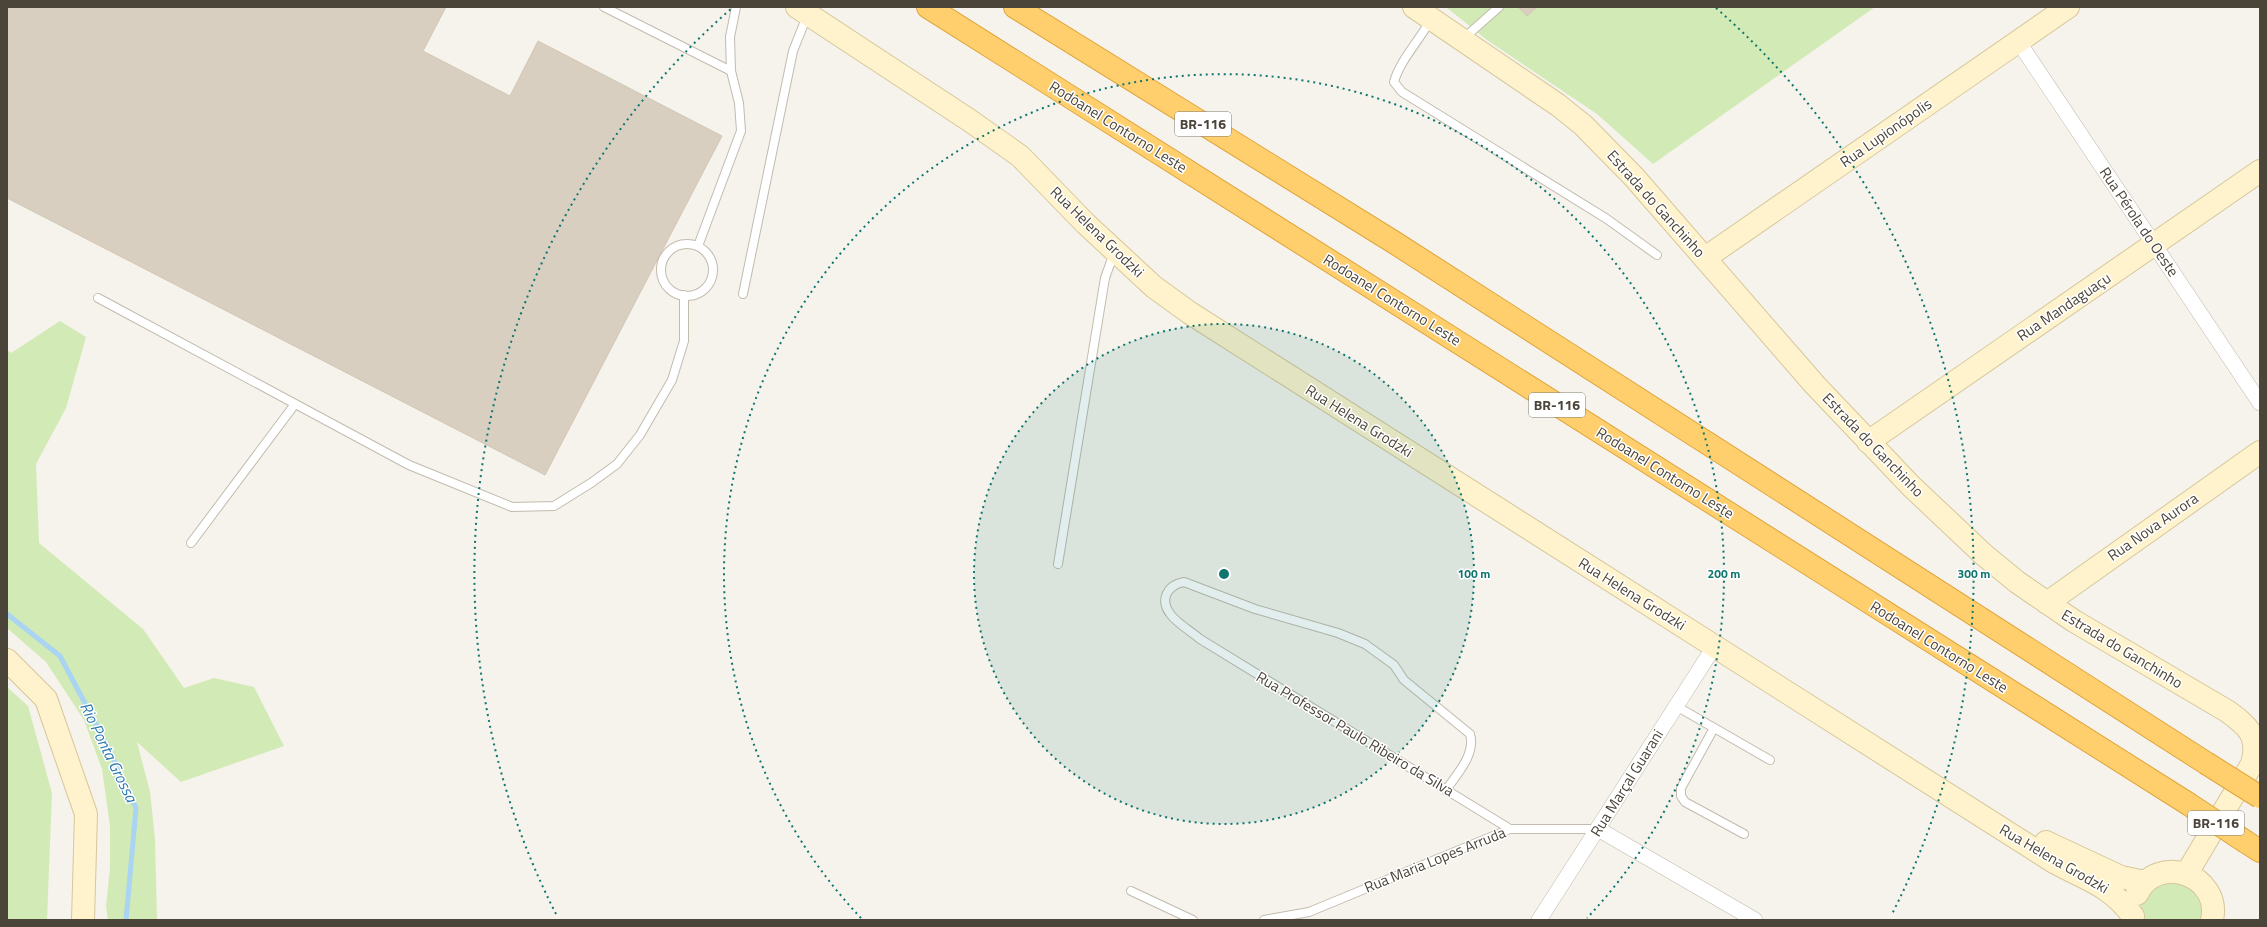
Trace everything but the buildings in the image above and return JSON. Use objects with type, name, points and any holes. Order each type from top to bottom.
[{"type":"highway","name":"Rodoanel Contorno Leste","points":[[928,7],[2186,803],[2253,847]]},
{"type":"highway","name":"BR-116","points":[[1015,7],[1392,240],[2260,797]]},
{"type":"main road","name":"Rua Lupionópolis","points":[[1705,258],[2068,7]]},
{"type":"main road","name":"Rua Helena Grodzki","points":[[803,10],[1020,156],[1086,224],[1154,287],[1190,313],[2054,862],[2103,886],[2115,894],[2133,918]]},
{"type":"main road","name":"Estrada do Ganchinho","points":[[1422,13],[1558,105],[1583,125],[1634,177],[1815,385],[1868,442],[1983,554],[2047,603],[2227,711],[2250,730],[2255,752],[2252,764],[2186,873]]},
{"type":"main road","name":"Rua Mandaguaçu","points":[[1868,442],[2260,171]]},
{"type":"main road","name":"Rua Nova Aurora","points":[[2047,603],[2260,452]]},
{"type":"main road","points":[[7,660],[46,699],[86,814],[83,920]]},
{"type":"main road","name":"Rua Helena Grodzki","points":[[1950,796],[2108,872],[2121,877],[2145,882]]},
{"type":"main road","points":[[2133,918],[2135,898],[2145,882],[2155,875],[2166,872],[2186,873],[2201,882],[2209,892],[2213,903],[2214,918]]},
{"type":"street","name":"Rua Pérola do Oeste","points":[[2018,41],[2260,403]]},
{"type":"street","name":"Rua Marçal Guarani","points":[[1539,920],[1714,647]]},
{"type":"street","points":[[1598,829],[1755,920]]},
{"type":"lane","points":[[604,7],[731,70]]},
{"type":"lane","points":[[698,246],[741,131],[739,103],[731,70],[730,37],[736,7]]},
{"type":"lane","points":[[1462,40],[1499,7]]},
{"type":"lane","points":[[743,294],[793,51],[803,10]]},
{"type":"lane","points":[[1422,13],[1421,38],[1398,69],[1394,82],[1402,92],[1607,219],[1657,255]]},
{"type":"lane","points":[[690,244],[698,246],[710,257],[713,272],[706,287],[700,292],[684,295],[670,289],[662,275],[661,267],[668,252],[674,247],[690,244]]},
{"type":"lane","points":[[1058,564],[1105,278],[1115,250]]},
{"type":"lane","points":[[98,298],[409,464],[512,507],[554,506],[592,483],[617,464],[640,435],[672,380],[684,341],[684,295]]},
{"type":"lane","points":[[191,543],[295,404]]},
{"type":"lane","name":"Rua Professor Paulo Ribeiro da Silva","points":[[1446,790],[1471,750],[1472,742],[1470,734],[1404,680],[1394,665],[1365,644],[1338,633],[1255,609],[1184,582],[1175,584],[1167,592],[1166,603],[1170,614],[1200,639],[1446,790],[1510,829]]},
{"type":"lane","points":[[1676,706],[1770,760]]},
{"type":"lane","points":[[1714,728],[1682,788],[1681,796],[1685,802],[1744,834]]},
{"type":"lane","name":"Rua Maria Lopes Arruda","points":[[1264,920],[1309,912],[1510,829],[1598,829]]},
{"type":"lane","points":[[1131,891],[1193,920]]},
{"type":"green space","points":[[1446,7],[1875,7],[1653,164],[1597,114],[1487,40]]},
{"type":"green space","points":[[60,321],[86,337],[66,408],[36,464],[39,543],[143,629],[184,688],[214,678],[254,687],[284,746],[181,782],[137,742],[150,792],[155,839],[157,920],[108,920],[106,907],[110,868],[110,826],[102,769],[84,720],[46,662],[7,628],[7,350],[11,353]]},
{"type":"green space","points":[[7,687],[28,706],[52,793],[47,920],[7,920]]},
{"type":"green space","points":[[2157,883],[2188,883],[2202,899],[2203,920],[2141,920],[2143,899]]},
{"type":"waterway","name":"Rio Ponta Grossa","points":[[7,614],[60,656],[106,743],[136,808],[126,920]]}]
